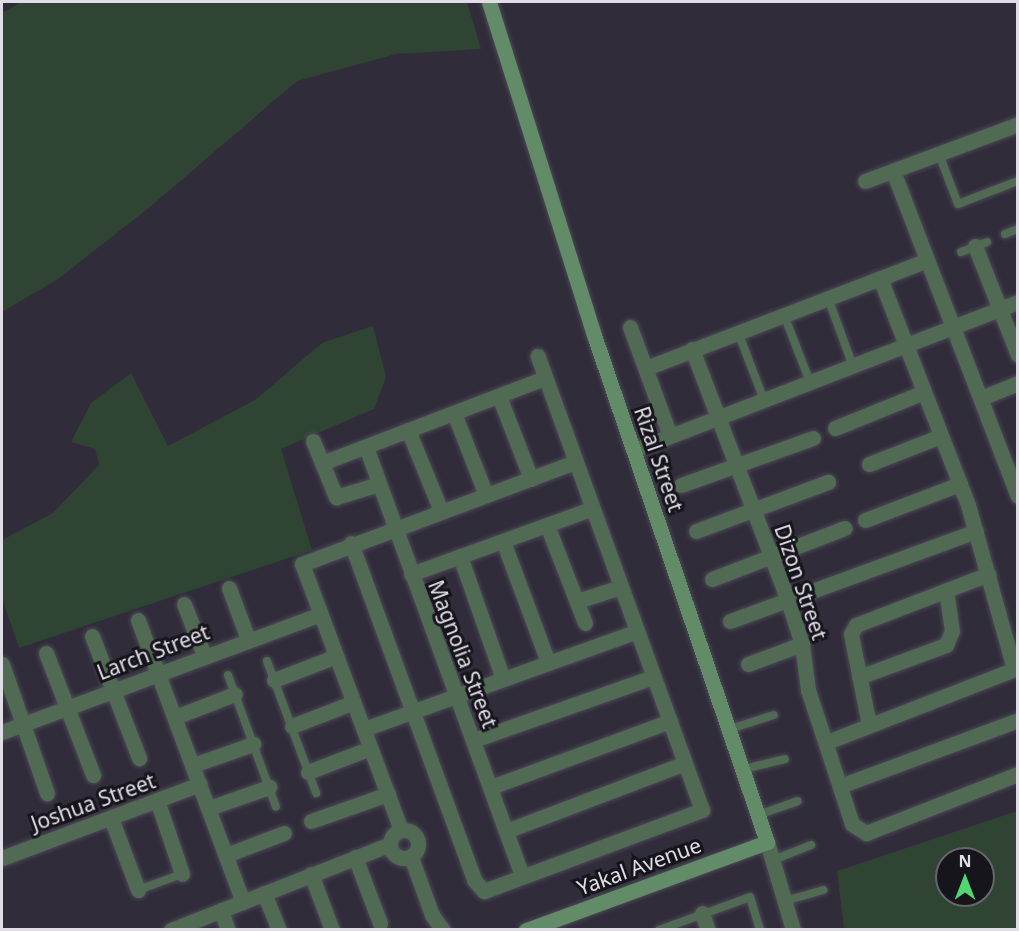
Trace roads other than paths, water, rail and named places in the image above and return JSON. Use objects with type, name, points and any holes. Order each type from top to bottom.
[{"type":"street","name":"Rizal Street","points":[[489,2],[634,450],[744,769],[793,930]]},
{"type":"street","points":[[865,181],[1017,124]]},
{"type":"street","points":[[893,171],[1017,496]]},
{"type":"street","points":[[974,247],[1017,355]]},
{"type":"street","points":[[646,368],[927,260]]},
{"type":"street","points":[[827,742],[1016,669],[960,484],[880,278]]},
{"type":"street","points":[[634,450],[1017,302]]},
{"type":"street","points":[[630,327],[670,436]]},
{"type":"street","name":"Dizon Street","points":[[692,349],[788,601],[802,644],[808,690],[840,786],[858,831],[867,833],[1017,774]]},
{"type":"street","points":[[351,543],[474,880],[484,891],[702,810],[591,509],[538,356]]},
{"type":"street","points":[[322,463],[545,378]]},
{"type":"street","points":[[981,398],[1017,383]]},
{"type":"street","points":[[835,428],[924,392]]},
{"type":"street","points":[[499,396],[531,479]]},
{"type":"street","points":[[454,413],[486,495]]},
{"type":"street","points":[[408,430],[441,511]]},
{"type":"street","points":[[869,464],[941,436]]},
{"type":"street","points":[[681,485],[813,438]]},
{"type":"street","points":[[313,441],[336,497],[379,484]]},
{"type":"street","name":"Magnolia Street","points":[[366,447],[522,876]]},
{"type":"street","points":[[401,830],[302,564],[351,543],[575,462]]},
{"type":"street","points":[[696,531],[828,483]]},
{"type":"street","points":[[865,520],[960,484]]},
{"type":"street","points":[[411,574],[591,509]]},
{"type":"street","points":[[547,525],[585,623]]},
{"type":"street","points":[[712,579],[845,528]]},
{"type":"street","points":[[730,621],[976,531]]},
{"type":"street","points":[[503,541],[548,662]]},
{"type":"street","points":[[460,556],[503,679]]},
{"type":"street","points":[[869,725],[851,634],[856,625],[989,574]]},
{"type":"street","points":[[577,601],[621,587]]},
{"type":"street","points":[[229,588],[248,639]]},
{"type":"street","points":[[859,677],[946,645],[952,631],[946,590]]},
{"type":"street","points":[[184,604],[204,655]]},
{"type":"street","name":"Larch Street","points":[[2,732],[204,655],[321,614]]},
{"type":"street","points":[[138,620],[243,902]]},
{"type":"street","points":[[364,729],[637,631]]},
{"type":"street","points":[[92,636],[139,758]]},
{"type":"street","points":[[748,664],[802,644]]},
{"type":"street","points":[[46,653],[93,775]]},
{"type":"street","points":[[274,680],[337,656]]},
{"type":"street","points":[[2,664],[47,793]]},
{"type":"street","points":[[474,740],[653,677]]},
{"type":"street","points":[[175,717],[235,694]]},
{"type":"street","points":[[292,726],[354,702]]},
{"type":"street","points":[[840,786],[1017,720]]},
{"type":"street","points":[[491,788],[670,721]]},
{"type":"street","points":[[193,765],[253,744]]},
{"type":"street","points":[[308,772],[371,748]]},
{"type":"street","points":[[506,831],[685,763]]},
{"type":"street","name":"Joshua Street","points":[[2,858],[200,784]]},
{"type":"street","points":[[209,808],[268,787]]},
{"type":"street","points":[[311,820],[388,794]]},
{"type":"street","points":[[157,800],[182,874]]},
{"type":"street","points":[[111,818],[138,890]]},
{"type":"street","points":[[401,830],[408,830],[418,839],[416,852],[411,857],[397,856],[390,844],[393,835],[401,830]]},
{"type":"street","points":[[226,855],[284,833]]},
{"type":"street","name":"Yakal Avenue","points":[[526,930],[767,842]]},
{"type":"street","points":[[174,929],[390,844]]},
{"type":"street","points":[[355,856],[380,923]]},
{"type":"street","points":[[411,857],[431,922],[443,930]]},
{"type":"street","points":[[312,874],[332,930]]},
{"type":"street","points":[[264,893],[279,930]]},
{"type":"street","points":[[220,910],[228,930]]},
{"type":"street","points":[[702,913],[708,930]]},
{"type":"lane","points":[[939,154],[958,204],[1017,182]]},
{"type":"lane","points":[[1005,234],[1017,230]]},
{"type":"lane","points":[[828,298],[853,366]]},
{"type":"lane","points":[[784,315],[810,382]]},
{"type":"lane","points":[[738,333],[764,400]]},
{"type":"lane","points":[[267,661],[316,793]]},
{"type":"lane","points":[[228,675],[276,807]]},
{"type":"lane","points":[[730,729],[774,715]]},
{"type":"lane","points":[[744,769],[785,759]]},
{"type":"lane","points":[[758,815],[798,801]]},
{"type":"lane","points":[[773,860],[811,845]]},
{"type":"lane","points":[[138,890],[182,874]]},
{"type":"lane","points":[[785,901],[823,890]]},
{"type":"lane","points":[[659,930],[750,897],[760,930]]}]
